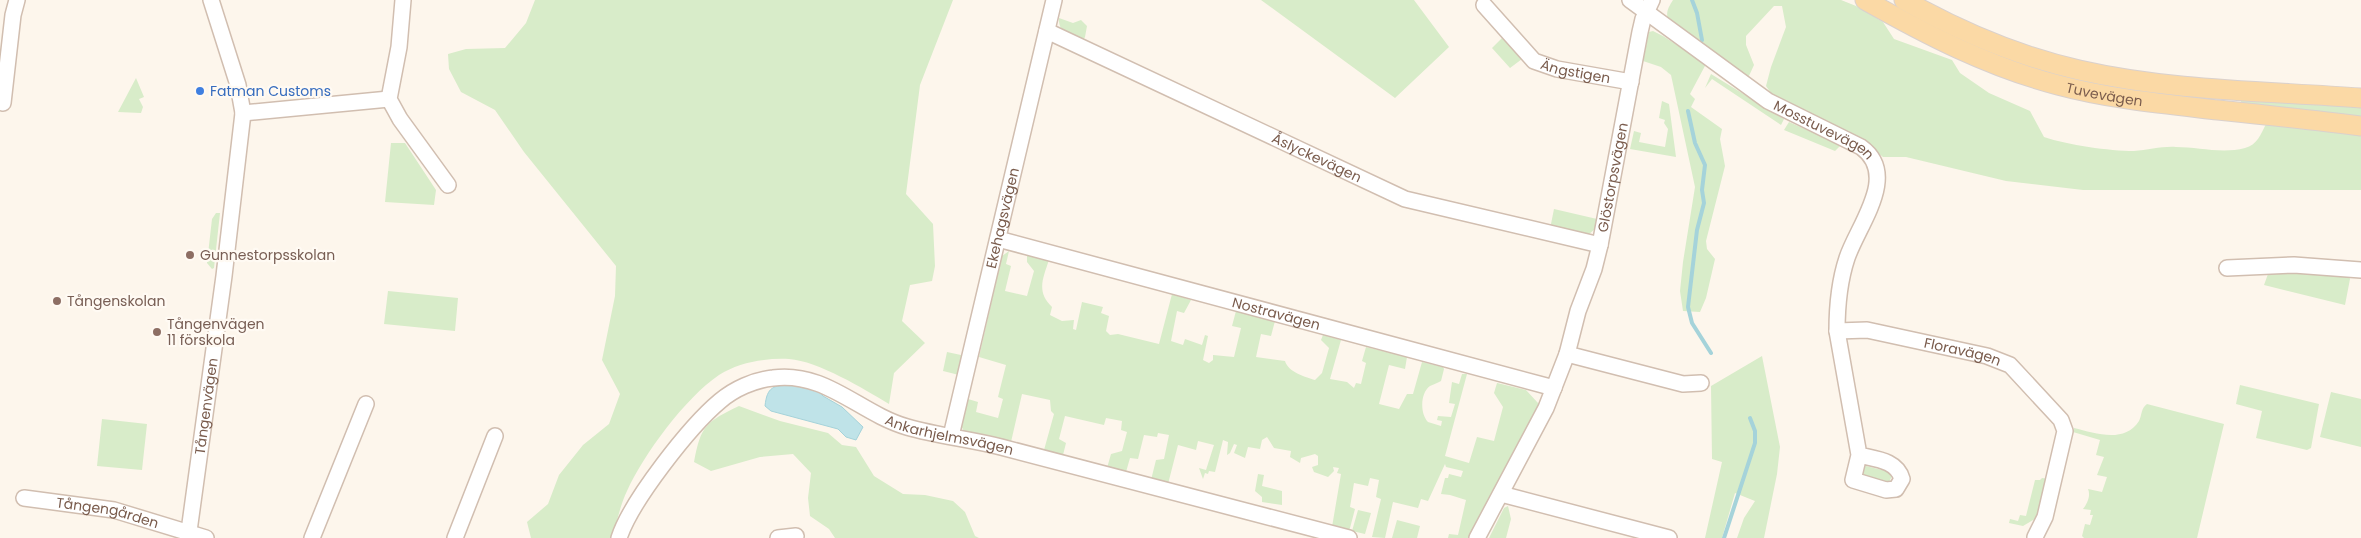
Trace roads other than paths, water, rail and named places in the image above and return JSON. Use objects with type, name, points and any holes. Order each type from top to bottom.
[{"type":"main road","name":"Tuvevägen","points":[[1865,0],[1905,23],[1979,58],[2058,85],[2108,96],[2166,104],[2361,126]]},
{"type":"main road","name":"Tuvevägen","points":[[1904,0],[1972,35],[2014,51],[2078,70],[2166,85],[2361,98]]},
{"type":"street","points":[[3,103],[4,64],[16,0]]},
{"type":"street","name":"Tångenvägen","points":[[189,532],[224,276],[243,112],[238,85],[211,0]]},
{"type":"street","points":[[403,0],[399,47],[390,99],[400,119],[448,185]]},
{"type":"street","name":"Ekehagsvägen","points":[[952,436],[1054,0]]},
{"type":"street","name":"Mosstuvevägen","points":[[1630,0],[1649,6],[1712,62],[1768,100],[1861,147],[1869,153],[1876,164],[1877,183],[1873,201],[1848,256],[1842,274],[1837,312],[1837,331],[1859,454]]},
{"type":"street","name":"Ängstigen","points":[[1484,5],[1534,61],[1557,69],[1631,82]]},
{"type":"street","name":"Glöstorpsvägen","points":[[1477,538],[1546,408],[1567,354],[1578,311],[1594,269],[1600,245],[1640,32],[1649,6]]},
{"type":"street","name":"Åslyckevägen","points":[[1047,31],[1404,199],[1600,245]]},
{"type":"street","points":[[243,112],[390,99]]},
{"type":"street","name":"Nostravägen","points":[[998,239],[1554,388]]},
{"type":"street","points":[[2227,268],[2294,265],[2361,270]]},
{"type":"street","name":"Floravägen","points":[[1837,331],[1868,330],[1987,356],[2010,365],[2061,420],[2065,431],[2045,517],[2035,538]]},
{"type":"street","points":[[1567,354],[1683,384],[1701,383]]},
{"type":"street","name":"Ankarhjelmsvägen","points":[[623,536],[628,516],[658,472],[704,416],[734,392],[756,382],[772,378],[790,377],[815,381],[874,414],[907,427],[952,436],[1349,538]]},
{"type":"street","points":[[312,538],[366,404]]},
{"type":"street","points":[[455,538],[495,436]]},
{"type":"street","points":[[1501,494],[1669,538]]},
{"type":"street","name":"Tångengården","points":[[24,498],[114,510],[189,532]]},
{"type":"street","points":[[189,532],[206,538]]},
{"type":"street","points":[[778,538],[796,536]]},
{"type":"water","points":[[792,385],[818,390],[823,396],[842,407],[863,427],[856,440],[846,437],[838,429],[771,411],[765,406],[767,395],[772,388]]},
{"type":"waterway","points":[[1692,0],[1697,13],[1702,40]]},
{"type":"waterway","points":[[1688,111],[1695,143],[1705,165],[1702,190],[1704,203],[1697,230],[1688,307],[1692,323],[1711,353]]},
{"type":"waterway","points":[[1724,538],[1755,443],[1755,431],[1750,418]]},
{"type":"place","name":"Fatman Customs","points":[[200,91]]},
{"type":"place","name":"Gunnestorpsskolan","points":[[190,255]]},
{"type":"place","name":"Tångenskolan","points":[[57,301]]},
{"type":"place","name":"Tångenvägen 11 förskola","points":[[157,332]]}]
